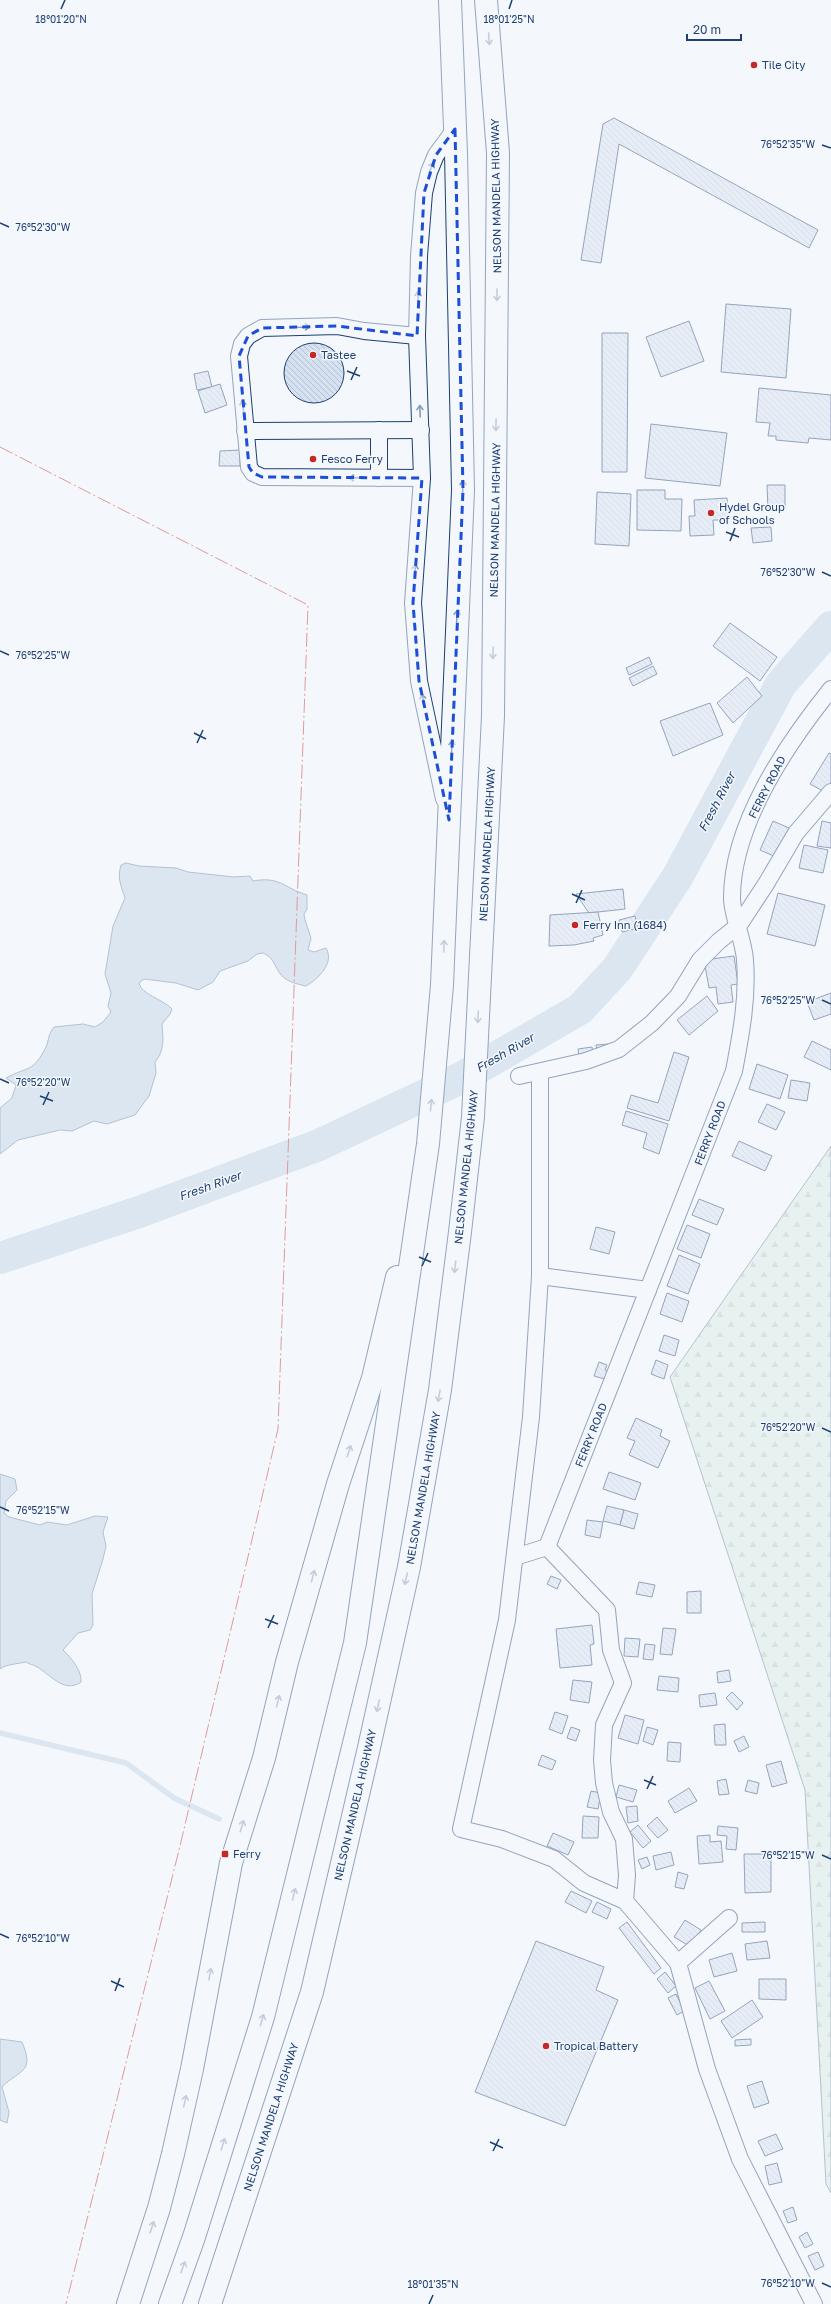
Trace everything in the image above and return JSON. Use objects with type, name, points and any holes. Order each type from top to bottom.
[{"type":"highway","points":[[170,2304],[194,2237],[263,2017],[355,1643],[428,1144],[442,985],[463,490],[455,129],[450,0]]},
{"type":"highway","name":"NELSON MANDELA HIGHWAY","points":[[210,2304],[312,1992],[405,1582],[440,1390],[473,1117],[493,716],[497,397],[498,153],[486,0]]},
{"type":"highway","points":[[128,2304],[159,2208],[173,2154],[192,2069],[231,1863],[264,1758],[287,1662],[338,1484],[373,1378],[395,1284],[422,1192]]},
{"type":"street","points":[[449,820],[418,673],[413,603],[422,478],[417,336],[419,256],[424,193],[429,172],[436,155],[455,129]]},
{"type":"street","points":[[417,336],[364,331],[337,326],[262,328],[248,336],[242,344],[239,356],[249,467],[253,474],[262,477],[422,478]]},
{"type":"street","points":[[379,430],[379,478]]},
{"type":"street","points":[[245,431],[421,430]]},
{"type":"street","name":"FERRY ROAD","points":[[547,1547],[734,1072],[745,1012],[745,960],[739,925],[732,900],[734,872],[753,810],[790,741],[831,689]]},
{"type":"street","points":[[519,1076],[586,1061],[618,1049],[652,1023],[678,996],[700,960],[719,941],[739,925],[766,884],[796,832],[831,792]]},
{"type":"street","points":[[540,1072],[540,1276],[531,1417],[507,1620],[461,1829],[502,1838],[554,1858],[584,1883],[625,1901],[678,1963],[706,2069],[740,2159],[814,2304]]},
{"type":"street","points":[[540,1276],[648,1290]]},
{"type":"street","points":[[515,1557],[547,1547],[607,1610],[611,1650],[623,1683],[604,1725],[602,1760],[604,1783],[611,1812],[624,1839],[628,1875],[625,1901]]},
{"type":"street","points":[[678,1963],[729,1918]]},
{"type":"highlighted area","points":[[455,129],[463,490],[449,820],[419,681],[413,603],[422,478],[262,477],[253,473],[249,467],[239,356],[248,336],[262,328],[337,326],[417,336],[424,193],[436,155]]},
{"type":"green space","points":[[831,1146],[831,2193],[826,2184],[805,1790],[670,1377]]},
{"type":"water","points":[[126,863],[139,866],[176,868],[188,872],[234,877],[250,876],[253,881],[276,881],[307,895],[307,909],[304,914],[311,938],[308,950],[314,952],[326,948],[328,954],[327,965],[320,975],[306,986],[294,983],[284,978],[271,958],[263,953],[257,954],[248,961],[220,971],[213,982],[198,990],[176,983],[144,979],[139,983],[144,991],[168,1005],[172,1009],[162,1024],[162,1049],[155,1062],[156,1073],[149,1096],[135,1115],[107,1124],[94,1121],[72,1131],[60,1130],[18,1140],[0,1154],[0,1108],[12,1098],[16,1085],[6,1078],[29,1068],[37,1061],[46,1047],[54,1027],[83,1024],[95,1027],[103,1022],[111,1012],[108,1006],[111,993],[105,974],[113,926],[125,898],[119,874],[121,865]]},
{"type":"water","points":[[0,1474],[15,1479],[17,1490],[6,1501],[4,1513],[9,1517],[40,1525],[47,1522],[67,1525],[95,1516],[108,1517],[103,1532],[106,1546],[92,1594],[93,1625],[90,1630],[78,1633],[63,1650],[72,1660],[80,1673],[81,1682],[75,1685],[69,1686],[58,1682],[36,1666],[26,1662],[9,1665],[0,1669]]},
{"type":"water","points":[[0,2039],[22,2042],[27,2060],[24,2069],[2,2087],[9,2112],[7,2123],[0,2120]]},
{"type":"building","points":[[614,118],[818,230],[809,248],[619,144],[601,263],[581,260],[603,124]]},
{"type":"building","points":[[726,304],[791,309],[786,378],[721,372]]},
{"type":"building","points":[[689,321],[704,361],[661,377],[646,337]]},
{"type":"building","points":[[602,333],[628,333],[627,472],[602,472]]},
{"type":"building","points":[[308,343],[320,343],[331,348],[339,356],[344,367],[342,385],[331,398],[320,403],[308,403],[297,398],[289,390],[284,379],[284,367],[289,356],[297,348]]},
{"type":"building","points":[[208,371],[212,387],[197,390],[194,374]]},
{"type":"building","points":[[220,384],[227,405],[205,413],[198,391]]},
{"type":"building","points":[[759,388],[831,395],[831,440],[809,438],[808,443],[776,440],[776,436],[768,436],[770,423],[756,422]]},
{"type":"building","points":[[651,424],[727,433],[720,486],[645,478]]},
{"type":"building","points":[[240,450],[240,466],[219,466],[220,451]]},
{"type":"building","points":[[767,485],[785,485],[785,509],[768,509]]},
{"type":"building","points":[[637,490],[665,490],[665,499],[682,499],[681,531],[637,530]]},
{"type":"building","points":[[597,492],[631,494],[629,546],[595,544]]},
{"type":"building","points":[[727,498],[729,520],[713,520],[714,535],[690,536],[689,516],[695,516],[694,500]]},
{"type":"building","points":[[771,527],[772,541],[753,543],[751,528]]},
{"type":"building","points":[[730,623],[777,657],[760,681],[713,646]]},
{"type":"building","points":[[649,657],[652,664],[629,675],[626,668]]},
{"type":"building","points":[[653,666],[657,674],[633,686],[629,678]]},
{"type":"building","points":[[747,677],[762,696],[733,723],[717,703]]},
{"type":"building","points":[[710,703],[723,735],[673,756],[660,721]]},
{"type":"building","points":[[829,753],[831,754],[831,782],[825,792],[810,784]]},
{"type":"building","points":[[773,821],[789,828],[776,857],[760,850]]},
{"type":"building","points":[[822,821],[831,823],[831,848],[817,846]]},
{"type":"building","points":[[804,845],[828,850],[823,873],[799,868]]},
{"type":"building","points":[[623,889],[625,909],[589,913],[576,894]]},
{"type":"building","points":[[778,893],[825,905],[815,946],[767,934]]},
{"type":"building","name":"Ferry Inn (1684)","points":[[598,912],[603,935],[593,938],[594,941],[574,945],[549,946],[550,915]]},
{"type":"building","points":[[635,916],[638,928],[622,932],[619,920]]},
{"type":"building","points":[[734,956],[738,984],[731,985],[733,1002],[718,1004],[716,987],[709,988],[704,960]]},
{"type":"building","points":[[831,993],[831,1014],[814,1020],[807,1002]]},
{"type":"building","points":[[707,996],[718,1011],[689,1035],[677,1020]]},
{"type":"building","points":[[812,1041],[831,1050],[831,1070],[804,1057]]},
{"type":"building","points":[[608,1044],[608,1051],[597,1051],[596,1045]]},
{"type":"building","points":[[592,1047],[593,1056],[579,1057],[578,1049]]},
{"type":"building","points":[[674,1052],[689,1057],[669,1121],[627,1108],[631,1095],[658,1103]]},
{"type":"building","points":[[757,1064],[788,1075],[780,1099],[749,1089]]},
{"type":"building","points":[[791,1080],[810,1083],[807,1101],[788,1098]]},
{"type":"building","points":[[767,1104],[785,1112],[776,1130],[758,1122]]},
{"type":"building","points":[[626,1111],[668,1124],[659,1154],[643,1148],[647,1133],[622,1125]]},
{"type":"building","points":[[739,1141],[772,1156],[765,1171],[732,1156]]},
{"type":"building","points":[[699,1199],[724,1209],[717,1225],[692,1215]]},
{"type":"building","points":[[687,1225],[710,1234],[701,1258],[677,1249]]},
{"type":"building","points":[[596,1227],[615,1232],[609,1254],[590,1249]]},
{"type":"building","points":[[679,1255],[700,1264],[688,1294],[667,1286]]},
{"type":"building","points":[[667,1293],[689,1301],[682,1322],[660,1314]]},
{"type":"building","points":[[664,1335],[679,1340],[675,1356],[659,1351]]},
{"type":"building","points":[[656,1360],[668,1365],[664,1379],[651,1374]]},
{"type":"building","points":[[599,1362],[607,1365],[605,1370],[610,1372],[608,1380],[594,1376]]},
{"type":"building","points":[[636,1418],[662,1430],[660,1436],[670,1441],[658,1468],[629,1455],[635,1441],[627,1438]]},
{"type":"building","points":[[609,1472],[641,1483],[635,1500],[603,1489]]},
{"type":"building","points":[[607,1506],[624,1510],[620,1525],[603,1521]]},
{"type":"building","points":[[624,1510],[638,1514],[634,1529],[620,1525]]},
{"type":"building","points":[[587,1520],[603,1522],[600,1538],[585,1535]]},
{"type":"building","points":[[551,1576],[561,1580],[557,1589],[547,1584]]},
{"type":"building","points":[[639,1582],[655,1585],[652,1597],[636,1594]]},
{"type":"building","points":[[701,1591],[701,1613],[687,1613],[687,1592]]},
{"type":"building","points":[[592,1625],[594,1644],[590,1645],[592,1665],[560,1668],[556,1629]]},
{"type":"building","points":[[663,1628],[676,1629],[672,1655],[660,1654]]},
{"type":"building","points":[[625,1638],[640,1639],[638,1657],[624,1656]]},
{"type":"building","points":[[645,1644],[655,1645],[653,1660],[643,1659]]},
{"type":"building","points":[[729,1670],[731,1681],[718,1683],[717,1672]]},
{"type":"building","points":[[659,1676],[679,1678],[678,1692],[657,1690]]},
{"type":"building","points":[[573,1680],[592,1682],[589,1703],[570,1700]]},
{"type":"building","points":[[732,1692],[743,1703],[737,1710],[726,1698]]},
{"type":"building","points":[[715,1693],[717,1705],[700,1707],[699,1695]]},
{"type":"building","points":[[555,1712],[568,1716],[562,1734],[549,1729]]},
{"type":"building","points":[[625,1715],[644,1720],[638,1744],[618,1738]]},
{"type":"building","points":[[725,1724],[726,1745],[715,1745],[714,1725]]},
{"type":"building","points":[[571,1727],[580,1730],[576,1741],[567,1738]]},
{"type":"building","points":[[647,1727],[658,1730],[653,1745],[643,1741]]},
{"type":"building","points":[[744,1736],[749,1747],[739,1752],[734,1741]]},
{"type":"building","points":[[668,1742],[681,1743],[680,1762],[667,1761]]},
{"type":"building","points":[[542,1755],[556,1761],[552,1770],[538,1765]]},
{"type":"building","points":[[781,1761],[787,1783],[772,1787],[766,1765]]},
{"type":"building","points":[[726,1779],[729,1794],[719,1795],[717,1781]]},
{"type":"building","points":[[748,1780],[759,1783],[757,1794],[745,1791]]},
{"type":"building","points":[[619,1785],[637,1790],[633,1802],[616,1797]]},
{"type":"building","points":[[689,1788],[697,1801],[675,1813],[668,1801]]},
{"type":"building","points":[[591,1791],[601,1793],[598,1809],[587,1807]]},
{"type":"building","points":[[637,1806],[638,1821],[628,1823],[626,1807]]},
{"type":"building","points":[[583,1816],[599,1817],[598,1838],[582,1838]]},
{"type":"building","points":[[657,1817],[668,1830],[658,1838],[647,1826]]},
{"type":"building","points":[[638,1825],[651,1841],[643,1848],[630,1832]]},
{"type":"building","points":[[718,1826],[738,1828],[736,1850],[726,1849],[727,1836],[717,1835]]},
{"type":"building","points":[[553,1833],[574,1842],[568,1855],[547,1846]]},
{"type":"building","points":[[710,1835],[710,1842],[721,1841],[723,1862],[699,1864],[697,1836]]},
{"type":"building","points":[[671,1852],[674,1865],[656,1870],[653,1856]]},
{"type":"building","points":[[744,1854],[771,1854],[771,1892],[745,1893]]},
{"type":"building","points":[[647,1857],[650,1865],[642,1869],[638,1860]]},
{"type":"building","points":[[678,1872],[688,1875],[684,1889],[675,1887]]},
{"type":"building","points":[[571,1891],[592,1901],[586,1913],[565,1902]]},
{"type":"building","points":[[597,1902],[611,1909],[607,1919],[592,1912]]},
{"type":"building","points":[[685,1920],[701,1930],[691,1947],[674,1937]]},
{"type":"building","points":[[627,1922],[661,1968],[654,1974],[619,1928]]},
{"type":"building","points":[[765,1922],[765,1932],[742,1932],[742,1923]]},
{"type":"building","name":"Tropical Battery","points":[[536,1941],[604,1967],[596,1990],[618,2000],[565,2126],[475,2092]]},
{"type":"building","points":[[767,1941],[770,1958],[747,1960],[745,1944]]},
{"type":"building","points":[[732,1953],[737,1971],[714,1977],[709,1960]]},
{"type":"building","points":[[665,1972],[676,1986],[668,1993],[657,1979]]},
{"type":"building","points":[[759,1979],[786,1979],[786,2000],[759,1999]]},
{"type":"building","points":[[709,1981],[725,2011],[710,2019],[695,1988]]},
{"type":"building","points":[[676,1994],[684,2011],[677,2015],[668,1998]]},
{"type":"building","points":[[752,2000],[763,2017],[732,2038],[721,2021]]},
{"type":"building","points":[[751,2039],[751,2045],[735,2046],[735,2040]]},
{"type":"building","points":[[762,2081],[769,2103],[754,2108],[747,2086]]},
{"type":"building","points":[[776,2134],[783,2149],[765,2156],[758,2141]]},
{"type":"building","points":[[777,2163],[782,2182],[769,2185],[765,2166]]},
{"type":"building","points":[[793,2207],[797,2220],[788,2223],[783,2211]]},
{"type":"building","points":[[807,2232],[813,2244],[805,2248],[799,2237]]},
{"type":"building","points":[[818,2252],[824,2266],[815,2270],[808,2256]]},
{"type":"waterway","name":"Fresh River","points":[[0,1258],[139,1212],[319,1145],[461,1078],[580,1009],[617,969],[678,876],[781,684],[831,627]]},
{"type":"waterway","points":[[0,1733],[126,1763],[174,1798],[219,1819]]},
{"type":"power","points":[[0,447],[308,605],[278,1429],[180,1846],[66,2304]]},
{"type":"place","name":"Tile City","points":[[754,65]]},
{"type":"place","name":"Tastee","points":[[313,355]]},
{"type":"place","name":"Fesco Ferry","points":[[313,459]]},
{"type":"place","name":"Hydel Group of Schools","points":[[711,513]]},
{"type":"place","name":"Ferry Inn (1684)","points":[[575,925]]},
{"type":"place","name":"Ferry","points":[[225,1854]]},
{"type":"place","name":"Tropical Battery","points":[[546,2046]]}]
